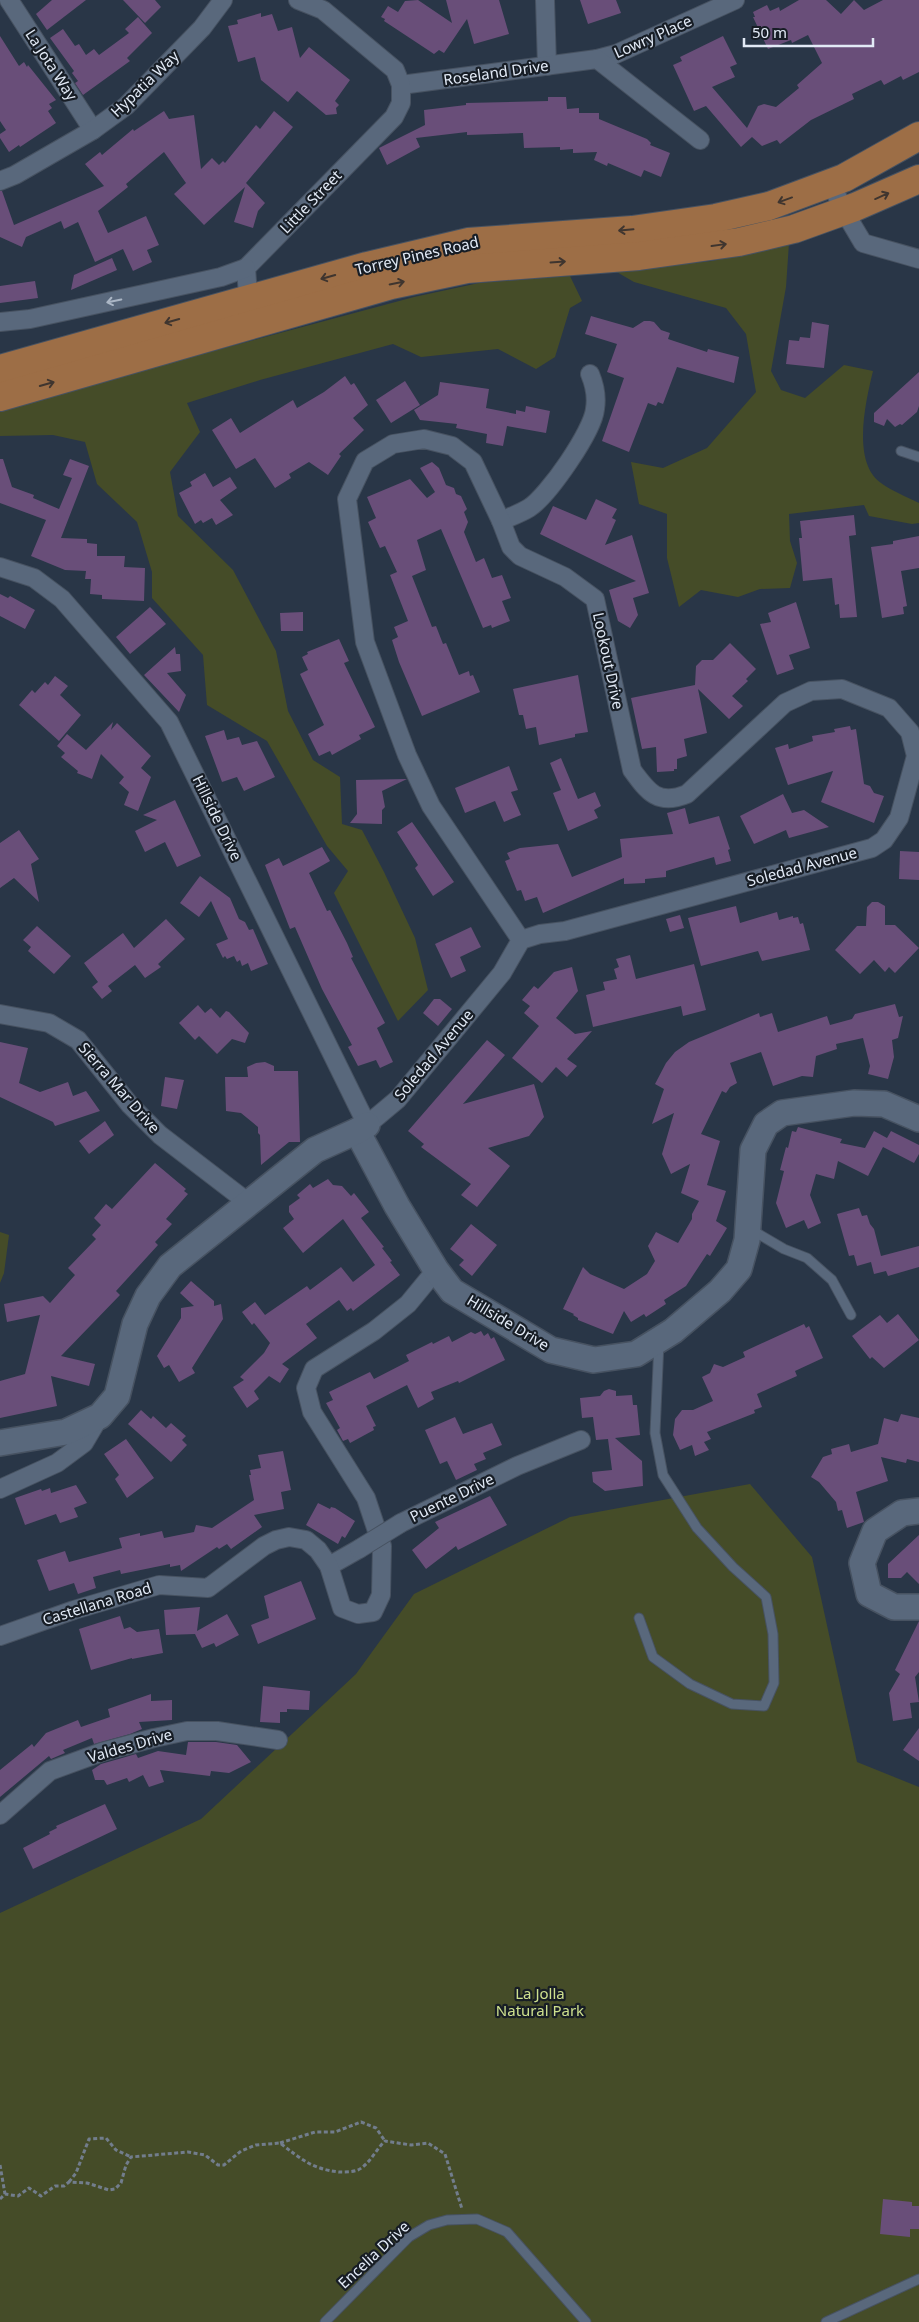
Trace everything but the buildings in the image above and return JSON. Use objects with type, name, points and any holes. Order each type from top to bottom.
[{"type":"main road","name":"Torrey Pines Road","points":[[0,369],[367,266],[468,242],[632,230],[716,218],[769,206],[844,178],[919,136]]},
{"type":"main road","name":"Torrey Pines Road","points":[[0,397],[250,327],[375,288],[467,270],[639,256],[739,242],[794,229],[844,211],[919,179]]},
{"type":"street","name":"La Jota Way","points":[[10,0],[93,130]]},
{"type":"street","name":"Hypatia Way","points":[[0,181],[15,175],[93,130],[126,106],[202,28],[223,0]]},
{"type":"street","points":[[298,0],[323,10],[395,70],[401,85]]},
{"type":"street","points":[[545,0],[547,66]]},
{"type":"street","name":"Lowry Place","points":[[597,59],[616,54],[735,0]]},
{"type":"street","points":[[597,59],[700,140]]},
{"type":"street","name":"Roseland Drive","points":[[401,85],[597,59]]},
{"type":"street","name":"Little Street","points":[[246,268],[394,117],[401,103],[401,85]]},
{"type":"street","points":[[831,183],[844,211],[863,243],[919,259]]},
{"type":"street","points":[[0,322],[49,315],[221,277],[246,268],[250,327]]},
{"type":"street","points":[[501,521],[530,508],[550,488],[585,434],[596,410],[595,387],[590,374]]},
{"type":"street","name":"Lookout Drive","points":[[521,940],[431,806],[407,755],[365,642],[347,499],[365,461],[394,444],[424,439],[452,446],[473,462],[511,547],[520,556],[565,577],[595,599],[632,770],[647,790],[658,797],[673,800],[687,794],[785,703],[811,692],[842,689],[889,708],[910,732],[916,756]]},
{"type":"street","name":"Hillside Drive","points":[[0,567],[34,578],[62,599],[169,722],[362,1128],[397,1206],[436,1270],[452,1291],[551,1350],[594,1360],[636,1354],[673,1331],[720,1291],[739,1269],[747,1240],[753,1150],[766,1124],[782,1113],[854,1102],[884,1104],[919,1119]]},
{"type":"street","name":"Soledad Avenue","points":[[0,1443],[66,1432],[100,1416],[117,1396],[135,1324],[148,1296],[170,1266],[250,1204],[315,1150],[362,1128],[398,1099],[502,973],[521,940],[540,934],[565,931],[872,848],[884,840],[899,818],[916,756]]},
{"type":"street","name":"Sierra Mar Drive","points":[[0,1014],[49,1023],[78,1040],[130,1105],[160,1135],[250,1204]]},
{"type":"street","name":"Castellana Road","points":[[0,1636],[74,1610],[159,1585],[208,1588],[264,1546],[276,1540],[289,1537],[306,1540],[318,1550],[329,1566],[342,1608],[358,1614],[373,1612],[381,1594],[382,1546],[366,1498],[312,1412],[306,1388],[314,1369],[374,1331],[408,1304],[436,1270]]},
{"type":"street","points":[[0,1489],[57,1463],[84,1443],[100,1416]]},
{"type":"street","name":"Puente Drive","points":[[329,1566],[401,1524],[517,1466],[581,1440]]},
{"type":"street","points":[[919,1511],[902,1513],[875,1531],[862,1563],[869,1594],[894,1607],[919,1607]]},
{"type":"street","name":"Valdes Drive","points":[[0,1815],[50,1771],[102,1752],[187,1731],[217,1731],[278,1740]]},
{"type":"lane","points":[[901,451],[919,457]]},
{"type":"lane","points":[[748,1228],[784,1249],[808,1258],[832,1280],[851,1315]]},
{"type":"lane","points":[[639,1618],[653,1657],[690,1684],[732,1704],[764,1706],[774,1683],[772,1634],[766,1598],[733,1567],[697,1528],[663,1476],[655,1433],[659,1340]]},
{"type":"lane","name":"Encelia Drive","points":[[325,2322],[409,2237],[429,2225],[447,2220],[464,2219],[477,2219],[507,2232],[586,2322]]},
{"type":"lane","points":[[826,2322],[919,2280]]},
{"type":"path","points":[[5,2194],[18,2196],[29,2188],[42,2196],[55,2186],[64,2186],[76,2173],[89,2139],[106,2138],[116,2150],[131,2157],[188,2152],[205,2155],[218,2165],[224,2166],[241,2150],[256,2145],[280,2143],[315,2132],[335,2132],[361,2122],[376,2128],[385,2141],[411,2145],[428,2142],[446,2154],[459,2194],[464,2219]]},
{"type":"path","points":[[280,2143],[296,2157],[316,2168],[345,2172],[358,2170],[362,2167],[385,2141]]},
{"type":"path","points":[[69,2182],[87,2183],[109,2190],[115,2189],[121,2183],[126,2165],[131,2157]]},
{"type":"path","points":[[0,2165],[5,2194]]},
{"type":"path","points":[[0,2199],[5,2194]]},
{"type":"green space","points":[[789,243],[786,287],[771,371],[781,390],[805,398],[844,365],[873,371],[863,430],[863,446],[866,461],[872,473],[881,483],[919,503],[919,523],[912,524],[869,516],[864,505],[789,514],[790,541],[797,563],[790,588],[760,589],[738,597],[701,590],[679,607],[667,558],[667,514],[639,504],[631,462],[663,468],[707,448],[756,392],[746,334],[726,308],[634,282],[615,271],[712,261]]},
{"type":"green space","points":[[570,276],[582,301],[570,308],[555,357],[536,369],[498,349],[421,357],[393,344],[260,380],[187,403],[200,432],[170,472],[178,516],[233,570],[276,651],[288,711],[313,760],[340,777],[342,824],[362,830],[415,938],[428,990],[398,1021],[334,893],[348,871],[327,846],[267,741],[207,705],[203,655],[152,598],[152,572],[137,522],[97,484],[85,442],[53,435],[0,436],[0,410],[414,297],[479,283]]},
{"type":"green space","points":[[0,1232],[9,1235],[4,1273],[0,1283]]},
{"type":"green space","name":"La Jolla Natural Park","points":[[750,1484],[812,1557],[857,1762],[919,1787],[919,2322],[0,2322],[0,1913],[201,1819],[356,1674],[414,1594],[570,1517]]}]
